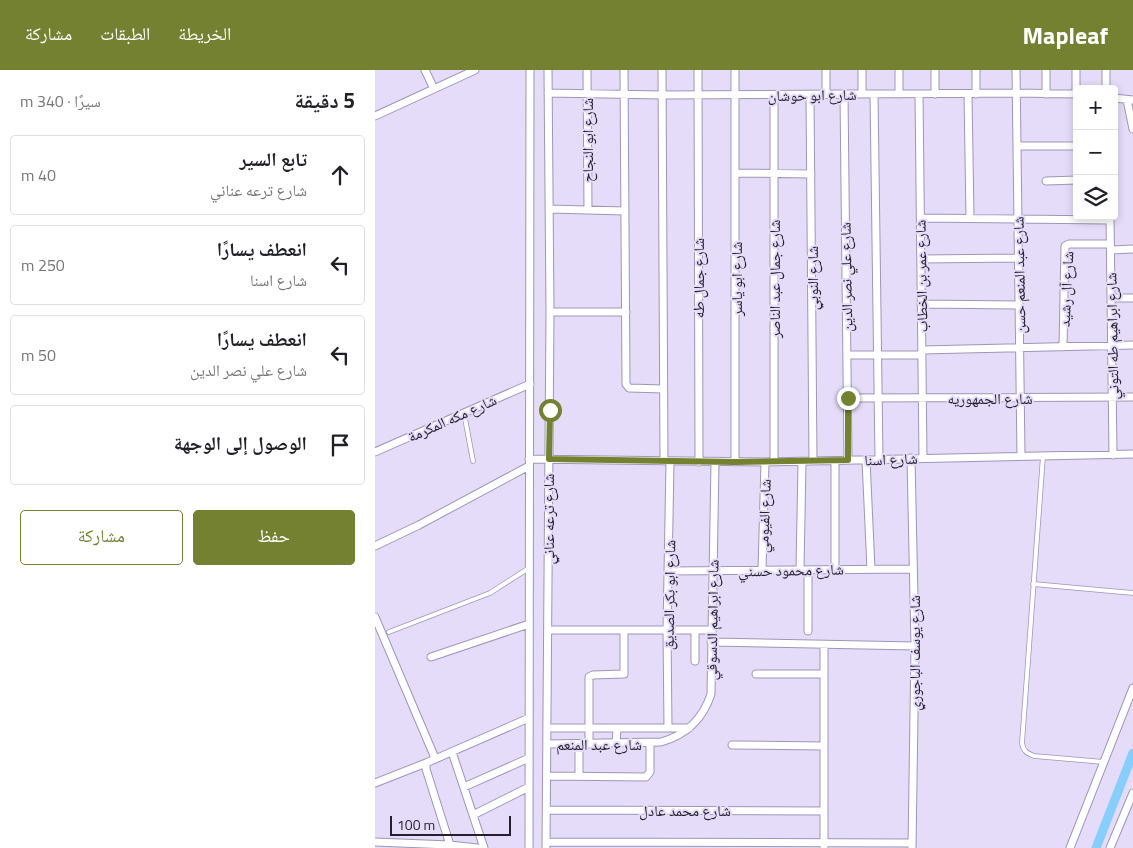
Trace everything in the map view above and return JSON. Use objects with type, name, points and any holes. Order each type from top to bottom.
[{"type":"street","points":[[425,70],[434,89]]},
{"type":"street","points":[[375,116],[475,70]]},
{"type":"street","name":"شارع ترعه عناني","points":[[529,848],[530,70]]},
{"type":"street","name":"شارع ترعه عناني","points":[[546,845],[550,312],[548,70]]},
{"type":"street","name":"شارع ابو النجاح","points":[[587,70],[588,210]]},
{"type":"street","points":[[624,70],[626,384],[629,388],[663,389]]},
{"type":"street","name":"شارع ابو بكر الصديق","points":[[662,70],[663,389],[667,461],[669,571],[667,630],[668,728]]},
{"type":"street","name":"شارع جمال طه","points":[[698,70],[699,462]]},
{"type":"street","name":"شارع ابو ياسر","points":[[735,70],[735,462]]},
{"type":"street","points":[[826,70],[826,94]]},
{"type":"street","points":[[862,70],[862,94]]},
{"type":"street","points":[[899,70],[899,94]]},
{"type":"street","points":[[935,70],[935,94]]},
{"type":"street","points":[[970,218],[972,94],[976,70]]},
{"type":"street","name":"شارع عبد المنعم حسن","points":[[1016,70],[1021,456]]},
{"type":"street","points":[[1046,70],[1046,94]]},
{"type":"street","points":[[1075,70],[1076,85]]},
{"type":"street","points":[[1106,70],[1106,85]]},
{"type":"street","name":"شارع ابو حوشان","points":[[548,93],[662,96],[1073,94]]},
{"type":"street","name":"شارع النوبي","points":[[810,94],[813,461]]},
{"type":"street","name":"شارع علي نصر الدين","points":[[844,94],[848,460]]},
{"type":"street","points":[[874,94],[879,459]]},
{"type":"street","name":"شارع عمر بن الخطاب","points":[[919,94],[923,458]]},
{"type":"street","name":"شارع جمال عبد الناصر","points":[[774,95],[774,462]]},
{"type":"street","points":[[1130,100],[1133,129]]},
{"type":"street","points":[[1017,146],[1073,146]]},
{"type":"street","points":[[736,174],[811,174]]},
{"type":"street","points":[[1046,181],[1073,180]]},
{"type":"street","points":[[549,209],[625,211]]},
{"type":"street","points":[[921,218],[1073,218]]},
{"type":"street","name":"شارع ابراهيم طه التوني","points":[[1110,220],[1113,455]]},
{"type":"street","name":"شارع آل رشيد","points":[[1063,347],[1066,245],[1111,247]]},
{"type":"street","points":[[1111,247],[1133,250]]},
{"type":"street","points":[[921,259],[1018,258]]},
{"type":"street","points":[[1111,298],[1133,298]]},
{"type":"street","points":[[921,304],[1019,305]]},
{"type":"street","points":[[550,312],[626,312]]},
{"type":"street","points":[[847,355],[1019,348],[1133,346]]},
{"type":"street","name":"شارع مكه المكرمة","points":[[375,452],[529,384]]},
{"type":"street","name":"شارع الجمهوريه","points":[[848,398],[1133,397]]},
{"type":"street","name":"شارع اسنا","points":[[529,463],[549,459],[802,462],[1133,454]]},
{"type":"street","name":"شارع يوسف الباجوري","points":[[911,458],[915,646],[912,846]]},
{"type":"street","points":[[866,460],[871,569]]},
{"type":"street","points":[[835,461],[835,570]]},
{"type":"street","name":"شارع ابراهيم الدسوقي","points":[[650,743],[671,739],[689,728],[703,713],[711,694],[715,462]]},
{"type":"street","name":"شارع الفيومي","points":[[762,570],[765,462]]},
{"type":"street","points":[[800,570],[802,462]]},
{"type":"street","points":[[375,546],[419,525],[529,463]]},
{"type":"street","name":"شارع محمود حسني","points":[[669,571],[913,569]]},
{"type":"street","points":[[809,570],[809,631]]},
{"type":"street","points":[[375,617],[435,758]]},
{"type":"street","points":[[431,657],[529,624]]},
{"type":"street","points":[[548,630],[712,630]]},
{"type":"street","points":[[589,744],[589,677],[593,675],[623,674],[624,630]]},
{"type":"street","points":[[695,630],[695,661]]},
{"type":"street","points":[[711,642],[824,646],[915,646]]},
{"type":"street","points":[[824,646],[824,846]]},
{"type":"street","points":[[756,674],[824,674]]},
{"type":"street","points":[[1070,848],[1133,688]]},
{"type":"street","points":[[375,782],[426,763],[529,718]]},
{"type":"street","points":[[547,728],[689,728]]},
{"type":"street","points":[[616,744],[617,728]]},
{"type":"street","points":[[547,776],[645,777],[650,772],[650,743]]},
{"type":"street","name":"شارع عبد المنعم","points":[[547,744],[650,743]]},
{"type":"street","points":[[579,744],[579,776]]},
{"type":"street","points":[[732,745],[824,746]]},
{"type":"street","points":[[451,752],[465,787],[484,848]]},
{"type":"street","points":[[465,787],[529,758]]},
{"type":"street","points":[[426,763],[426,769],[450,845]]},
{"type":"street","points":[[473,814],[529,787]]},
{"type":"street","points":[[1110,848],[1133,793]]},
{"type":"street","name":"شارع محمد عادل","points":[[547,810],[824,811]]},
{"type":"street","points":[[375,842],[477,848]]},
{"type":"street","points":[[546,845],[912,846]]},
{"type":"lane","points":[[464,413],[473,461]]},
{"type":"lane","points":[[1043,456],[1022,743],[1027,753],[1034,756],[1104,762]]},
{"type":"lane","points":[[389,632],[490,593],[529,568]]},
{"type":"lane","points":[[1033,584],[1133,594]]},
{"type":"waterway","points":[[1096,848],[1133,753]]},
{"type":"route","points":[[550,410],[549,459],[802,462],[848,460],[848,398]]}]
